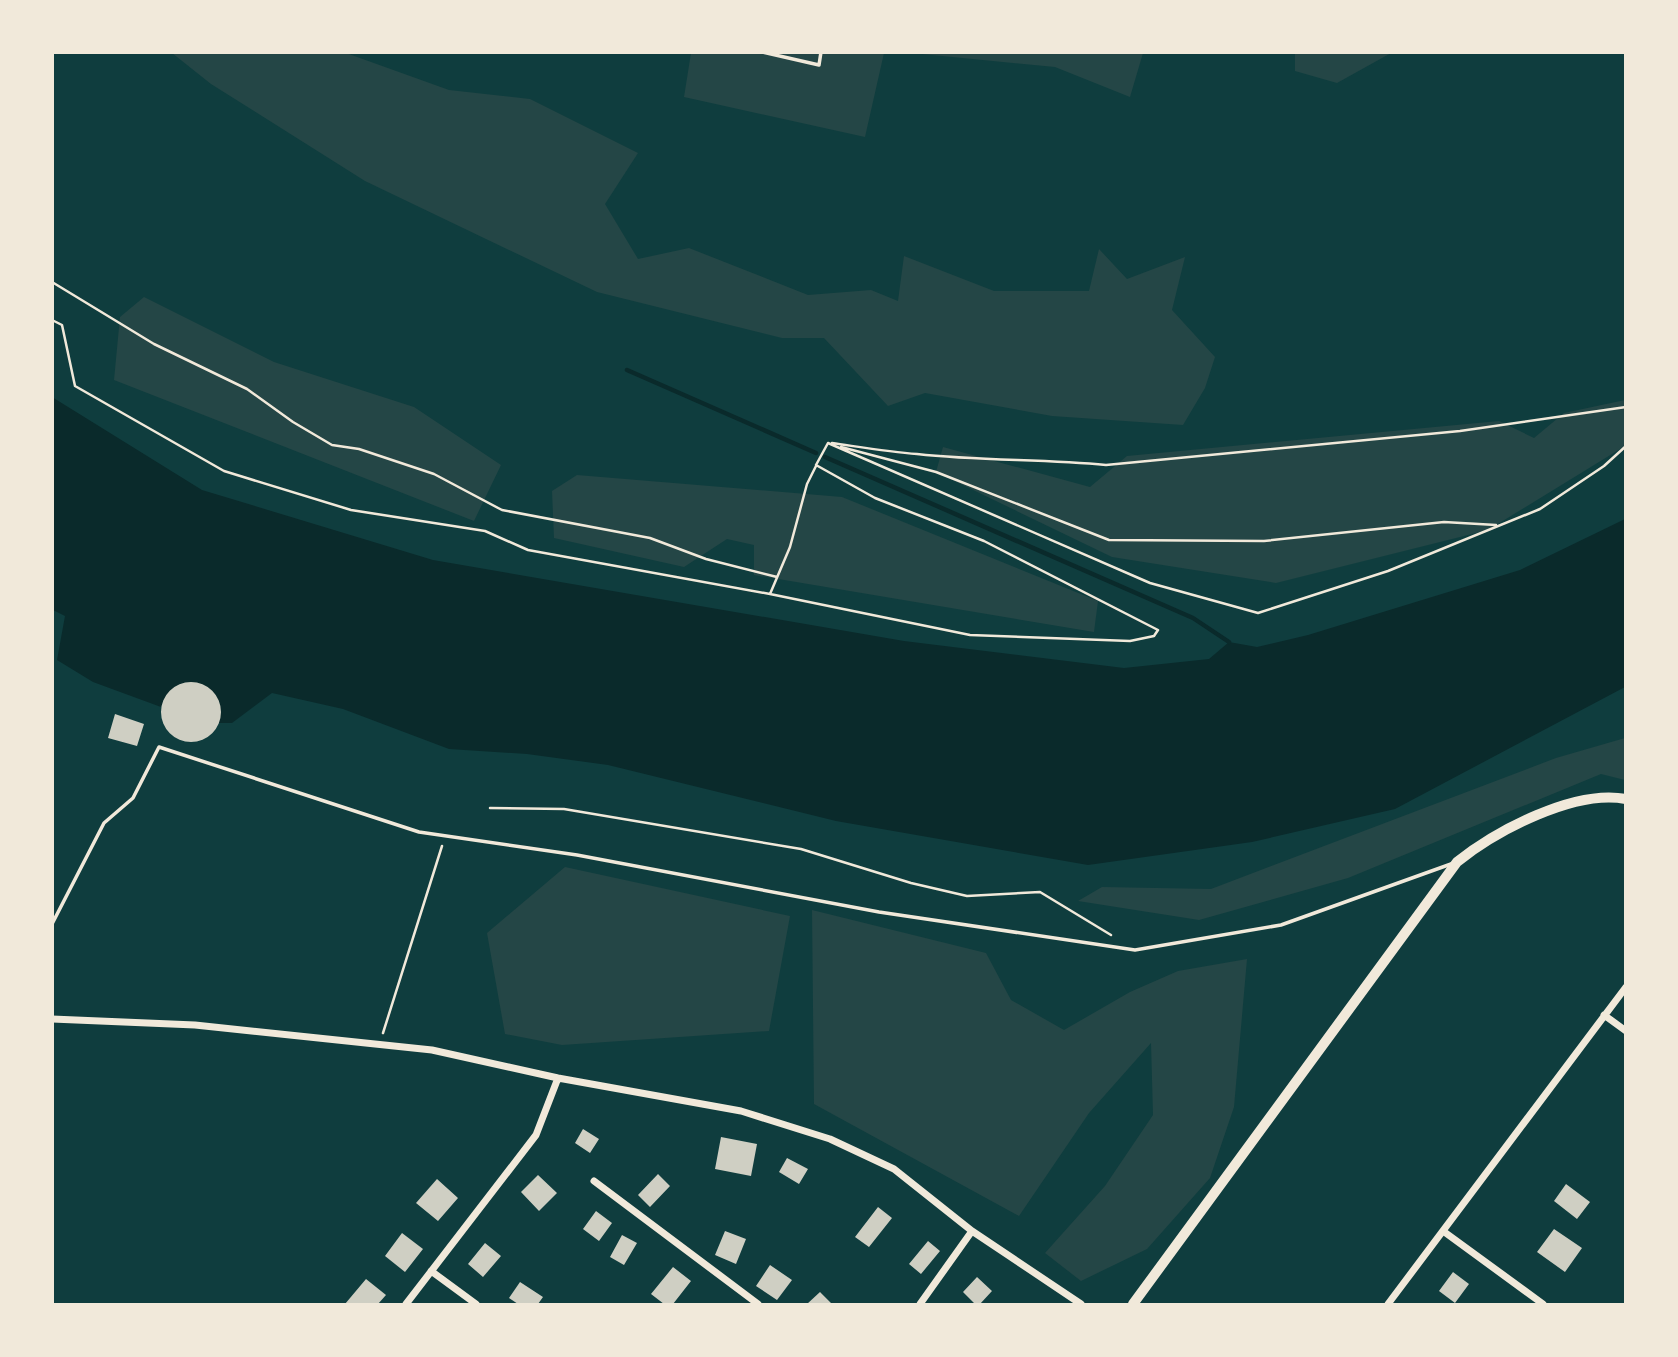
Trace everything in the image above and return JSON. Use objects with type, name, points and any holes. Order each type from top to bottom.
[{"type":"street","points":[[1133,1304],[1457,862],[1482,842],[1528,819],[1594,799],[1626,799]]},
{"type":"street","points":[[1388,1304],[1626,987]]},
{"type":"street","points":[[1604,1015],[1626,1031]]},
{"type":"street","points":[[52,1019],[195,1025],[432,1050],[558,1078],[741,1111],[830,1139],[894,1169],[972,1231],[1081,1304]]},
{"type":"street","points":[[406,1304],[536,1135],[558,1078]]},
{"type":"street","points":[[594,1181],[758,1304]]},
{"type":"street","points":[[920,1304],[972,1231]]},
{"type":"street","points":[[1444,1231],[1543,1304]]},
{"type":"street","points":[[431,1271],[477,1304]]},
{"type":"lane","points":[[762,52],[819,65],[821,52]]},
{"type":"lane","points":[[52,924],[104,823],[134,798],[159,747],[383,821],[446,836],[604,859],[879,912],[1135,950],[1280,925],[1457,862]]},
{"type":"path","points":[[52,282],[154,344],[247,389],[293,422],[332,445],[359,449],[433,474],[502,510],[650,538],[706,559],[777,577]]},
{"type":"path","points":[[52,320],[62,325],[75,386],[224,471],[351,510],[485,531],[528,550],[770,594],[970,635],[1130,641],[1154,636],[1158,630],[984,541],[876,498],[816,465]]},
{"type":"path","points":[[828,443],[918,454],[1019,461],[1048,459],[1105,466],[1460,431],[1626,407]]},
{"type":"path","points":[[770,594],[816,465],[828,443]]},
{"type":"path","points":[[828,443],[1150,583],[1258,613],[1388,571],[1540,509],[1604,467],[1626,446]]},
{"type":"path","points":[[828,443],[936,472],[1109,540],[1265,541],[1444,522],[1499,526]]},
{"type":"path","points":[[490,808],[564,808],[801,849],[911,883],[967,896],[1040,892],[1111,935]]},
{"type":"path","points":[[379,1044],[446,836]]},
{"type":"shaded area","points":[[1295,52],[1391,53],[1337,83],[1295,71]]},
{"type":"shaded area","points":[[172,53],[346,53],[449,90],[530,99],[638,153],[605,204],[638,259],[689,248],[808,295],[871,290],[898,301],[904,256],[994,291],[1089,291],[1099,249],[1127,279],[1185,257],[1172,310],[1215,357],[1205,388],[1183,425],[1052,416],[925,393],[888,406],[824,338],[782,338],[597,292],[365,181],[211,84]]},
{"type":"shaded area","points":[[691,53],[884,53],[865,137],[684,97]]},
{"type":"shaded area","points":[[912,53],[1143,53],[1130,97],[1055,67]]},
{"type":"shaded area","points":[[144,297],[274,362],[414,407],[501,465],[474,521],[114,380],[120,317]]},
{"type":"shaded area","points":[[52,397],[202,490],[433,560],[904,641],[1124,668],[1209,659],[1229,642],[1257,647],[1308,635],[1520,570],[1625,519],[1625,687],[1395,809],[1252,842],[1088,865],[836,821],[608,765],[527,754],[449,749],[343,709],[272,693],[232,723],[219,723],[219,708],[215,697],[207,688],[198,684],[177,686],[168,694],[161,707],[93,682],[57,660],[65,616],[53,610]]},
{"type":"shaded area","points":[[1625,400],[1625,446],[1488,530],[1276,583],[1112,557],[936,472],[943,447],[1090,487],[1127,456],[1499,421],[1534,438],[1564,413]]},
{"type":"shaded area","points":[[577,475],[842,497],[1098,601],[1094,632],[754,575],[754,545],[727,539],[684,567],[554,538],[552,491]]},
{"type":"shaded area","points":[[1625,738],[1625,780],[1601,774],[1348,878],[1199,920],[1078,901],[1102,887],[1211,889],[1556,758]]},
{"type":"shaded area","points":[[565,867],[790,916],[769,1031],[562,1045],[505,1034],[487,933]]},
{"type":"shaded area","points":[[812,910],[986,953],[1011,1000],[1064,1030],[1130,992],[1178,971],[1247,959],[1234,1107],[1210,1178],[1147,1249],[1081,1281],[1045,1253],[1105,1186],[1153,1115],[1151,1043],[1089,1113],[1019,1216],[814,1104]]},
{"type":"building","points":[[191,682],[212,691],[221,712],[212,733],[191,742],[170,733],[161,712],[170,691]]},
{"type":"building","points":[[115,714],[144,724],[137,746],[108,738]]},
{"type":"building","points":[[583,1129],[599,1139],[590,1153],[575,1143]]},
{"type":"building","points":[[721,1137],[757,1144],[751,1176],[715,1169]]},
{"type":"building","points":[[787,1158],[808,1169],[799,1184],[779,1172]]},
{"type":"building","points":[[658,1174],[670,1186],[650,1207],[638,1195]]},
{"type":"building","points":[[538,1175],[557,1193],[539,1211],[521,1192]]},
{"type":"building","points":[[437,1179],[458,1198],[438,1221],[416,1203]]},
{"type":"building","points":[[1566,1184],[1590,1202],[1577,1219],[1554,1201]]},
{"type":"building","points":[[878,1207],[892,1218],[869,1247],[855,1237]]},
{"type":"building","points":[[596,1211],[612,1223],[599,1241],[583,1229]]},
{"type":"building","points":[[1554,1229],[1582,1248],[1565,1272],[1537,1252]]},
{"type":"building","points":[[725,1231],[746,1239],[736,1264],[715,1255]]},
{"type":"building","points":[[402,1233],[423,1249],[405,1272],[385,1256]]},
{"type":"building","points":[[622,1235],[637,1243],[624,1265],[610,1257]]},
{"type":"building","points":[[928,1241],[940,1251],[921,1274],[909,1264]]},
{"type":"building","points":[[485,1243],[501,1256],[483,1277],[468,1264]]},
{"type":"building","points":[[770,1265],[792,1280],[777,1300],[756,1286]]},
{"type":"building","points":[[673,1267],[691,1281],[673,1304],[664,1304],[651,1294]]},
{"type":"building","points":[[1453,1272],[1469,1284],[1455,1303],[1439,1291]]},
{"type":"building","points":[[977,1277],[992,1291],[980,1304],[975,1304],[963,1292]]},
{"type":"building","points":[[366,1279],[386,1295],[378,1304],[345,1304]]},
{"type":"building","points":[[520,1282],[543,1297],[538,1304],[518,1304],[509,1298]]},
{"type":"building","points":[[820,1292],[832,1304],[807,1304]]},
{"type":"waterway","points":[[627,370],[816,453]]},
{"type":"waterway","points":[[825,457],[1193,618],[1229,642]]}]
